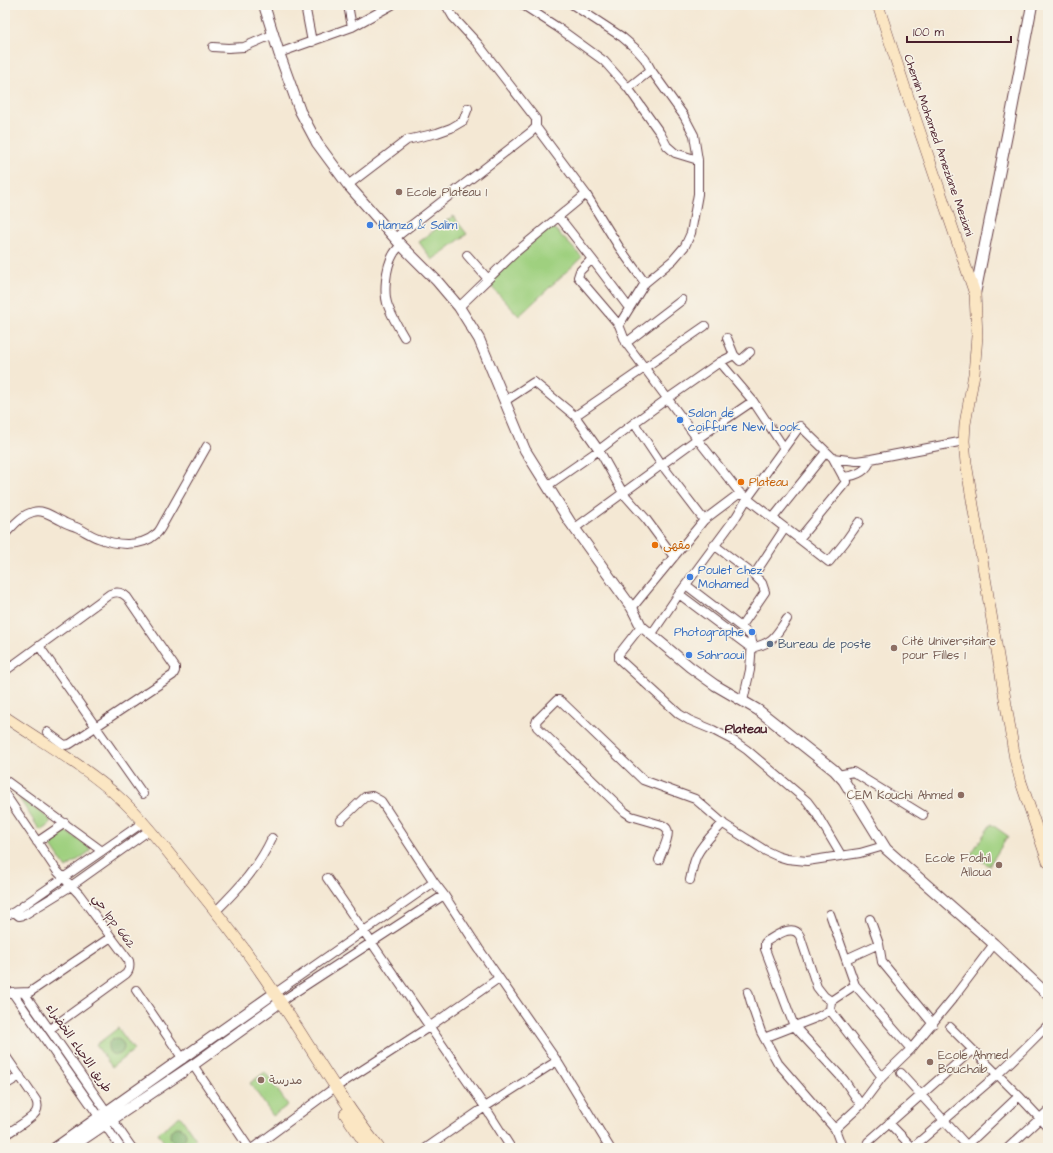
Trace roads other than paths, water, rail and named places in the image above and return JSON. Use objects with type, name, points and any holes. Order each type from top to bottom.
[{"type":"main road","name":"Chemin Mohamed Ameziane Meziani","points":[[878,5],[975,294],[977,336],[974,374],[965,424],[964,441],[966,462],[1015,759],[1021,782],[1048,862]]},
{"type":"main road","points":[[5,717],[104,784],[124,802],[151,831],[216,911],[246,952],[275,1000],[333,1089],[368,1148]]},
{"type":"main road","points":[[5,725],[100,790],[120,807],[184,880],[256,977],[275,1000]]},
{"type":"main road","points":[[333,1089],[379,1148]]},
{"type":"street","points":[[264,5],[279,53],[300,111],[317,144],[348,185],[398,242],[437,281],[459,307],[479,339],[525,450],[574,528],[632,608],[641,626],[690,667],[715,685],[758,710],[770,719],[817,756],[838,775],[844,781],[884,846],[897,860],[994,944],[1048,995]]},
{"type":"street","points":[[306,5],[312,42]]},
{"type":"street","points":[[348,5],[352,27]]},
{"type":"street","points":[[279,53],[352,27],[390,5]]},
{"type":"street","points":[[446,5],[453,17],[478,44],[536,119],[536,127],[586,194],[616,242],[645,283]]},
{"type":"street","points":[[524,5],[604,61],[628,88],[660,133],[667,146],[675,153],[698,160]]},
{"type":"street","points":[[573,5],[622,37],[646,59],[651,70],[684,116],[694,134],[698,160],[698,194],[691,233],[685,246],[673,260],[645,283],[619,325]]},
{"type":"street","points":[[975,294],[1032,5]]},
{"type":"street","points":[[213,47],[244,47],[274,34]]},
{"type":"street","points":[[628,88],[651,70]]},
{"type":"street","points":[[348,185],[407,140],[437,133],[451,128],[463,121],[468,108]]},
{"type":"street","points":[[404,337],[387,305],[385,283],[389,264],[398,242],[536,127]]},
{"type":"street","points":[[459,307],[516,252],[586,194]]},
{"type":"street","points":[[559,216],[629,308]]},
{"type":"street","points":[[467,256],[488,279]]},
{"type":"street","points":[[592,259],[580,271],[578,276],[619,325],[626,343],[644,368],[697,439],[740,493],[829,562],[859,522]]},
{"type":"street","points":[[626,343],[682,300]]},
{"type":"street","points":[[575,416],[705,326]]},
{"type":"street","points":[[727,338],[734,355],[740,361],[750,352]]},
{"type":"street","points":[[547,486],[600,450],[667,399],[720,362],[734,355]]},
{"type":"street","points":[[720,362],[753,401],[784,448]]},
{"type":"street","points":[[505,401],[534,382],[575,416],[600,450],[623,493],[646,519],[674,557]]},
{"type":"street","points":[[574,528],[697,439],[753,401]]},
{"type":"street","points":[[634,423],[662,464],[704,520]]},
{"type":"street","points":[[651,635],[714,545],[736,517],[747,498],[800,426],[830,455],[846,482],[799,539]]},
{"type":"street","points":[[830,455],[856,461],[964,441]]},
{"type":"street","points":[[5,534],[15,523],[26,515],[34,512],[44,512],[97,538],[115,543],[130,544],[147,540],[157,534],[207,446]]},
{"type":"street","points":[[773,518],[830,455]]},
{"type":"street","points":[[843,477],[854,475],[862,471],[871,459]]},
{"type":"street","points":[[632,608],[704,520],[740,493]]},
{"type":"street","points":[[754,575],[785,528]]},
{"type":"street","points":[[714,545],[754,575],[762,583],[765,592],[741,627]]},
{"type":"street","points":[[686,585],[751,636],[750,670],[743,701]]},
{"type":"street","points":[[5,671],[114,592],[121,592],[127,597],[175,667],[173,675],[70,744],[65,745],[60,743],[46,732]]},
{"type":"street","points":[[679,594],[751,648],[764,645],[772,640],[787,618]]},
{"type":"street","points":[[641,626],[619,654],[619,659],[679,714],[734,741],[808,801],[841,855]]},
{"type":"street","points":[[39,646],[144,794]]},
{"type":"street","points":[[659,860],[668,836],[666,827],[631,816],[625,812],[538,727],[536,723],[537,720],[557,700],[562,702],[642,780],[695,799],[723,823],[766,851],[787,859],[806,861],[860,853],[884,846]]},
{"type":"street","points":[[838,775],[853,772],[923,815]]},
{"type":"street","points":[[5,780],[102,851]]},
{"type":"street","name":"حي lpp 662","points":[[5,794],[57,871],[79,894],[128,961],[130,968],[126,974],[50,1029]]},
{"type":"street","points":[[341,820],[365,797],[372,796],[381,801],[479,949],[556,1061],[608,1147]]},
{"type":"street","points":[[37,842],[65,823]]},
{"type":"street","points":[[690,880],[697,855],[705,843],[723,823]]},
{"type":"street","points":[[5,916],[14,912],[102,851],[141,830]]},
{"type":"street","points":[[14,912],[17,915],[23,916],[71,886],[141,830]]},
{"type":"street","points":[[216,911],[250,876],[262,858],[272,838]]},
{"type":"street","points":[[327,878],[485,1107],[511,1148]]},
{"type":"street","points":[[55,1148],[192,1065],[363,932],[434,882]]},
{"type":"street","points":[[70,1148],[106,1118],[183,1059],[275,1000],[371,943],[444,895]]},
{"type":"street","points":[[830,914],[856,985],[911,1049]]},
{"type":"street","points":[[870,919],[882,962],[933,1024]]},
{"type":"street","points":[[831,1001],[824,996],[817,987],[800,936],[795,930],[789,930],[767,941],[764,949],[794,1026],[844,1080],[861,1105]]},
{"type":"street","points":[[8,993],[32,990],[111,937]]},
{"type":"street","points":[[846,959],[878,944]]},
{"type":"street","points":[[835,1129],[861,1105],[882,1077],[911,1049],[933,1024],[994,944]]},
{"type":"street","points":[[253,1148],[333,1089],[429,1027],[499,978]]},
{"type":"street","points":[[831,1001],[856,985]]},
{"type":"street","points":[[136,990],[183,1059]]},
{"type":"street","name":"طريق الاحياء الخضراء","points":[[24,992],[50,1029],[106,1118],[132,1148]]},
{"type":"street","points":[[748,992],[756,1019],[764,1038],[778,1063],[835,1129],[842,1148]]},
{"type":"street","points":[[8,993],[106,1118],[121,1148]]},
{"type":"street","points":[[831,1001],[830,1010],[882,1077]]},
{"type":"street","points":[[764,1038],[818,1017],[830,1010]]},
{"type":"street","points":[[889,1123],[912,1148],[998,1074],[1048,1025]]},
{"type":"street","points":[[950,1027],[998,1074],[1048,1127]]},
{"type":"street","points":[[866,1148],[868,1142],[972,1050]]},
{"type":"street","points":[[5,1055],[36,1100],[37,1109],[33,1116],[5,1135]]},
{"type":"street","points":[[426,1148],[485,1107],[556,1061]]},
{"type":"street","points":[[192,1065],[249,1148]]},
{"type":"street","points":[[901,1073],[966,1147],[1019,1096]]},
{"type":"street","points":[[5,1085],[20,1076]]},
{"type":"street","points":[[1008,1148],[1048,1111]]},
{"type":"place","name":"Ecole Plateau 1","points":[[399,192]]},
{"type":"place","name":"Hamza & Salim","points":[[370,225]]},
{"type":"place","name":"Salon de coiffure New Look","points":[[680,420]]},
{"type":"place","name":"Plateau","points":[[741,482]]},
{"type":"place","name":"مقهى","points":[[655,545]]},
{"type":"place","name":"Poulet chez Mohamed","points":[[690,577]]},
{"type":"place","name":"Photographe","points":[[752,632]]},
{"type":"place","name":"Bureau de poste","points":[[770,644]]},
{"type":"place","name":"Cité Universitaire pour Filles 1","points":[[894,648]]},
{"type":"place","name":"Sahraoui","points":[[689,655]]},
{"type":"place","name":"CEM Kouchi Ahmed","points":[[961,795]]},
{"type":"place","name":"Ecole Fodhil Alloua","points":[[999,865]]},
{"type":"place","name":"Ecole Ahmed Bouchaib","points":[[930,1062]]},
{"type":"place","name":"مدرسة","points":[[261,1080]]},
{"type":"district","name":"Plateau","points":[[746,728]]}]
